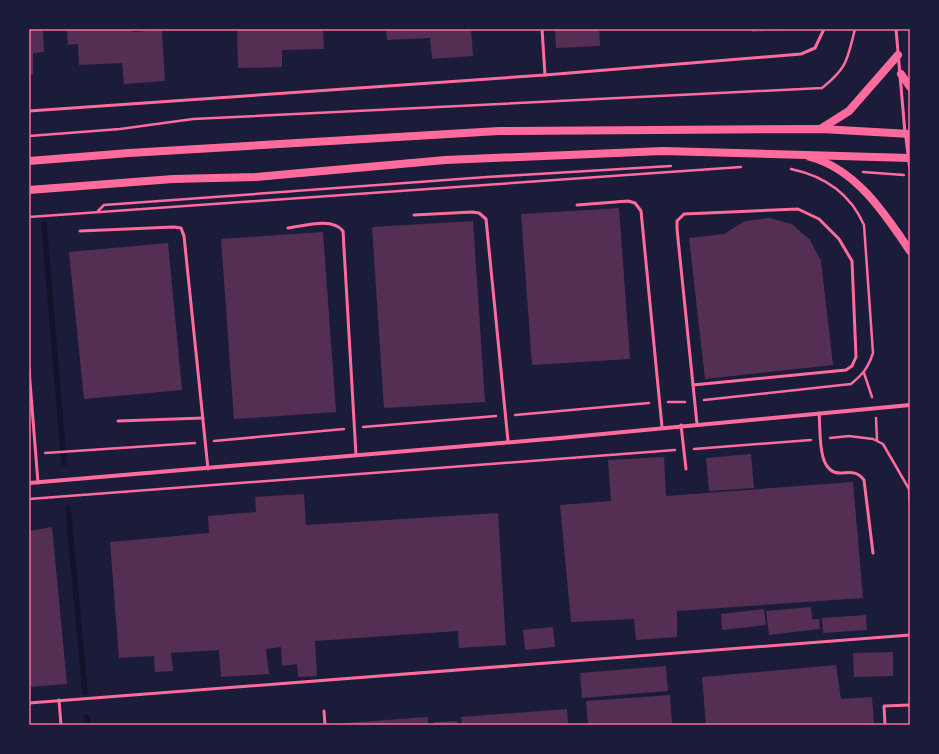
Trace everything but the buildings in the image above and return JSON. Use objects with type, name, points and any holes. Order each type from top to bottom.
[{"type":"main road","points":[[822,129],[849,111],[898,55]]},
{"type":"main road","points":[[901,74],[910,87]]},
{"type":"main road","points":[[29,161],[160,151],[499,131],[822,129],[908,133]]},
{"type":"main road","points":[[29,190],[173,179],[256,177],[445,160],[663,151],[798,154],[910,160]]},
{"type":"main road","points":[[798,154],[819,160],[844,175],[857,185],[883,211],[910,251]]},
{"type":"street","points":[[908,133],[910,160]]},
{"type":"street","points":[[29,484],[910,405]]},
{"type":"lane","points":[[542,29],[545,75]]},
{"type":"lane","points":[[29,111],[545,75],[801,54],[815,48],[824,29]]},
{"type":"lane","points":[[896,29],[908,133]]},
{"type":"lane","points":[[577,205],[628,201],[636,203],[641,211],[662,427]]},
{"type":"lane","points":[[693,385],[846,370],[852,366],[856,357],[852,261],[839,239],[819,219],[798,209],[684,214],[677,221],[676,230],[696,424]]},
{"type":"lane","points":[[414,215],[472,212],[479,213],[486,219],[508,441]]},
{"type":"lane","points":[[288,228],[331,223],[339,225],[343,231],[356,455]]},
{"type":"lane","points":[[80,231],[174,226],[181,228],[184,236],[208,469]]},
{"type":"lane","points":[[29,369],[38,483]]},
{"type":"lane","points":[[819,413],[822,458],[830,471],[836,473],[853,472],[860,475],[864,480],[873,553]]},
{"type":"lane","points":[[118,421],[203,418]]},
{"type":"lane","points":[[681,425],[686,469]]},
{"type":"lane","points":[[29,703],[910,635]]},
{"type":"lane","points":[[59,700],[61,725]]},
{"type":"lane","points":[[885,725],[885,705],[910,705]]},
{"type":"lane","points":[[324,711],[326,725]]},
{"type":"path","points":[[29,136],[120,129],[193,119],[822,88],[839,74],[848,60],[855,29]]},
{"type":"path","points":[[97,212],[104,205],[675,165]]},
{"type":"path","points":[[29,217],[744,167]]},
{"type":"path","points":[[55,452],[205,442],[660,402],[694,401],[850,384],[864,373],[873,353],[864,225],[858,212],[840,190],[824,180],[805,172],[790,168]]},
{"type":"path","points":[[864,172],[910,176]]},
{"type":"path","points":[[29,214],[36,216]]},
{"type":"path","points":[[29,499],[684,450],[849,436],[873,439],[883,444],[909,489],[910,502]]},
{"type":"waterway","points":[[44,224],[64,463]]},
{"type":"waterway","points":[[68,508],[85,692]]},
{"type":"waterway","points":[[87,717],[88,725]]}]
